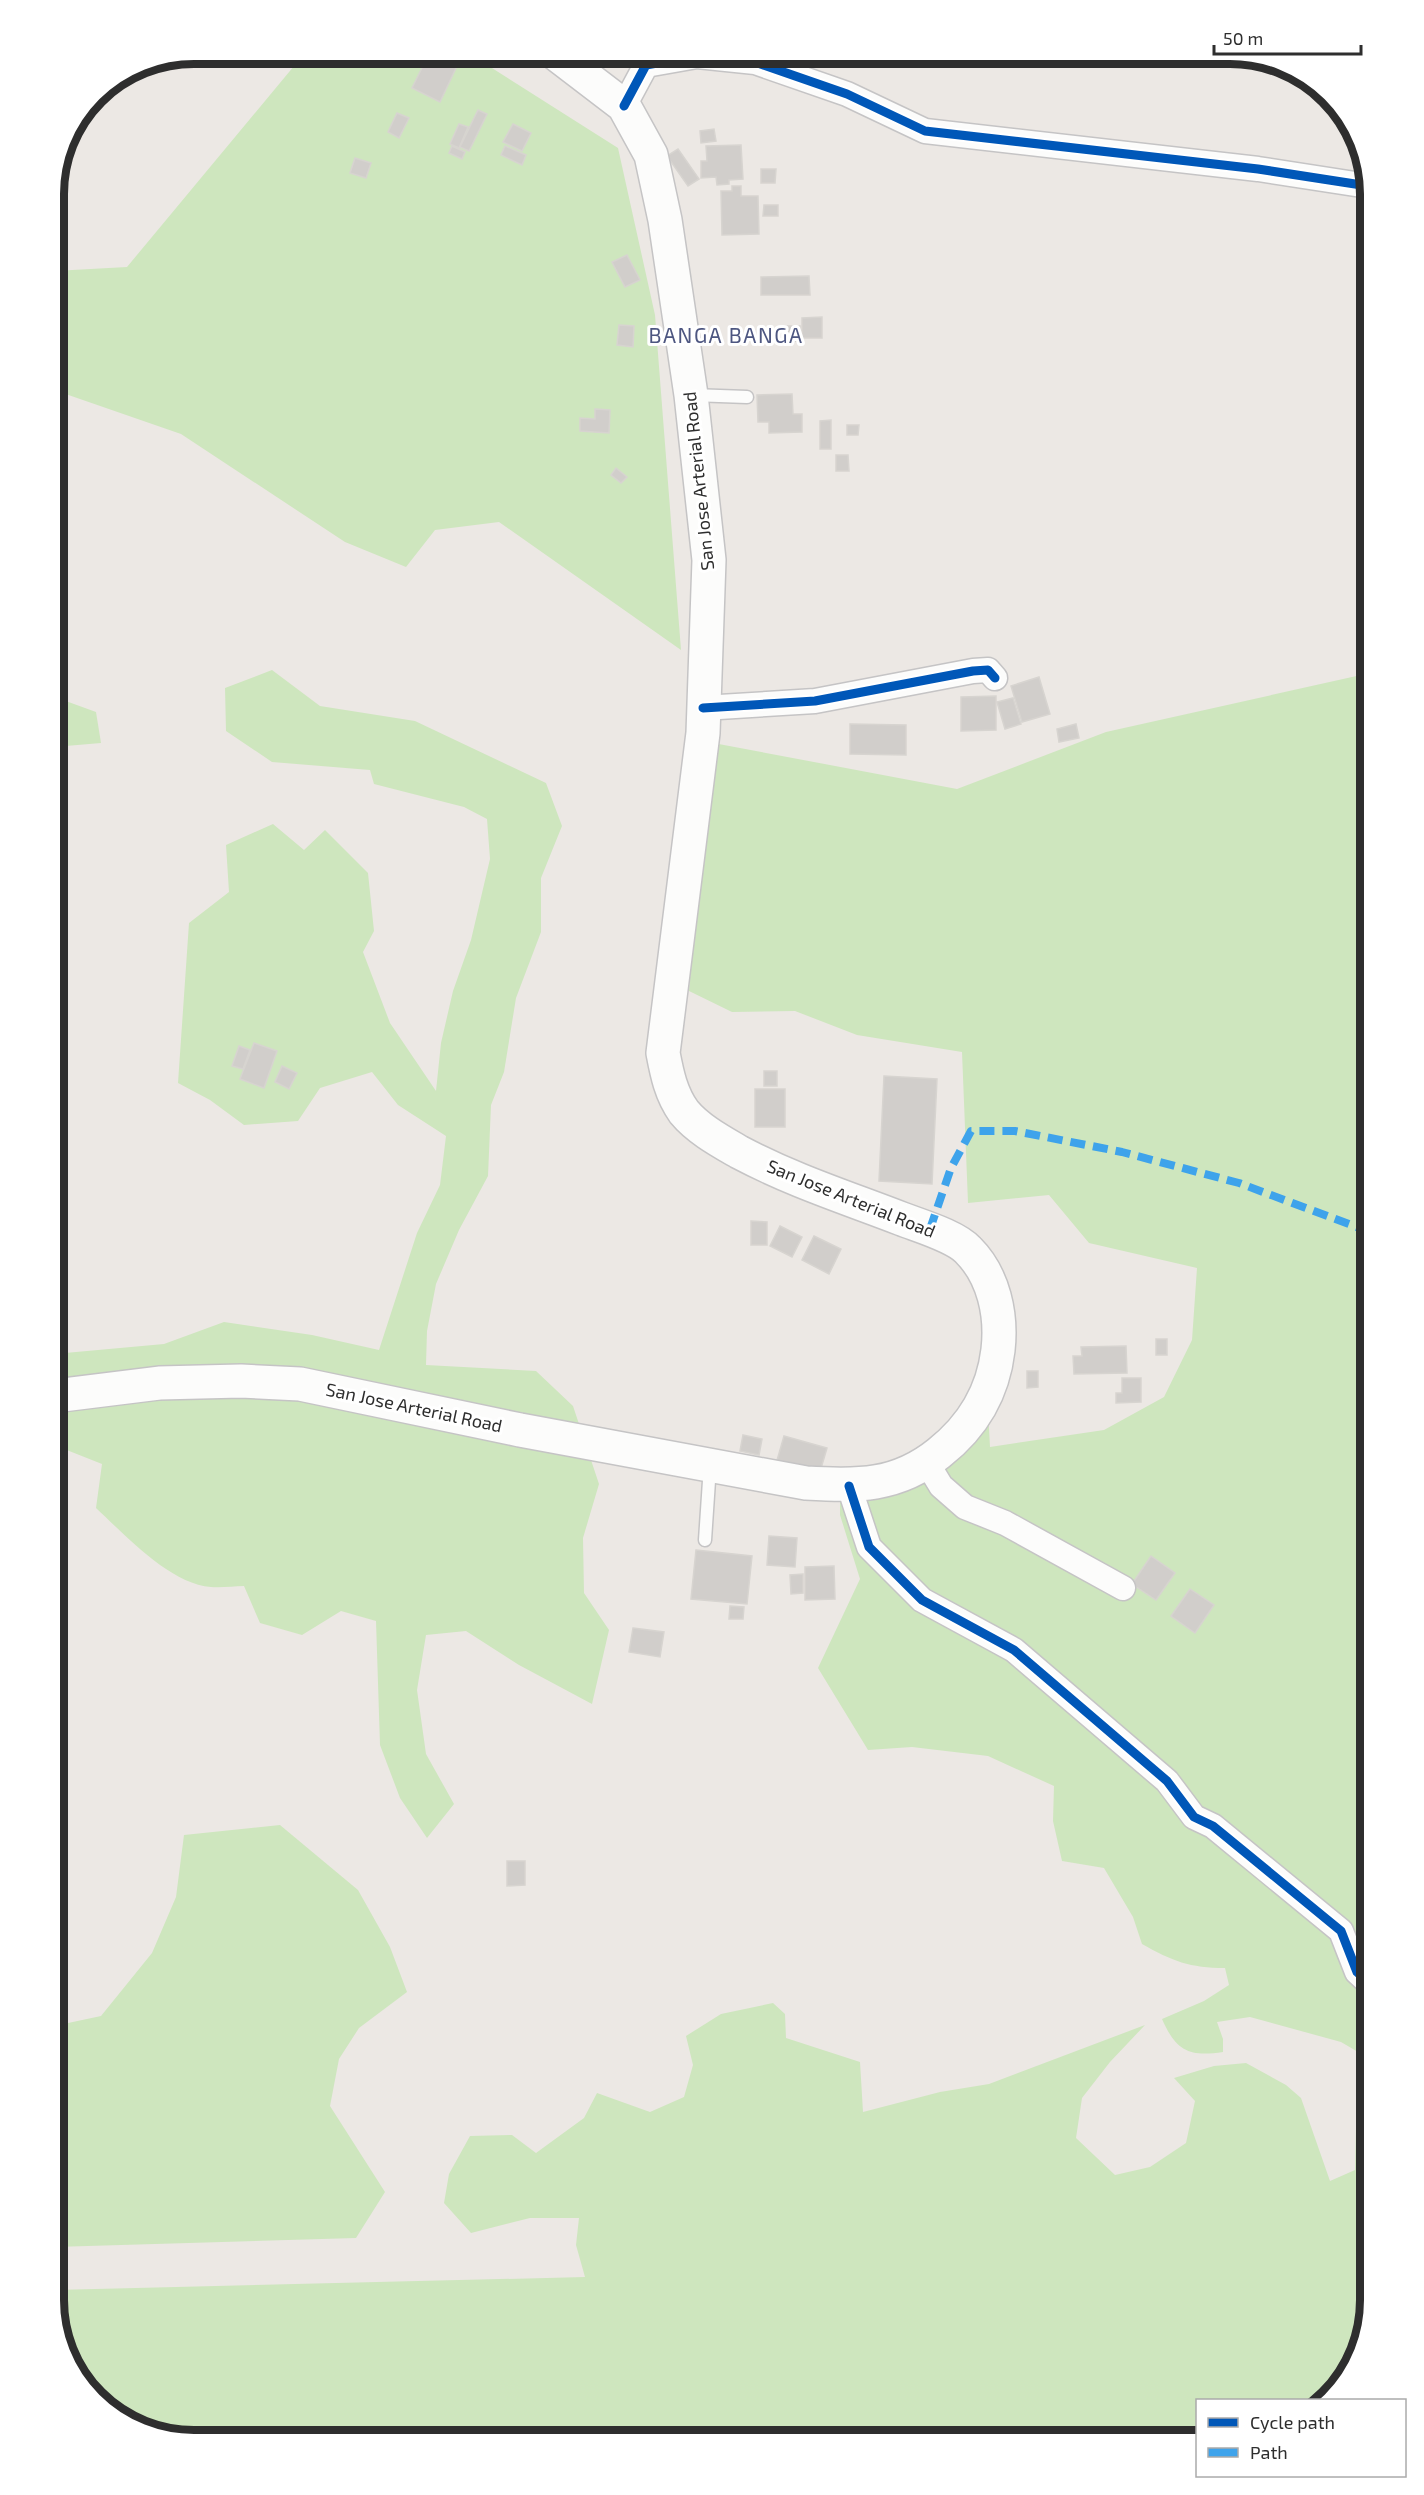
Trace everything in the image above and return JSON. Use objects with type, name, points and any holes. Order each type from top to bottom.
[{"type":"main road","name":"San Jose Arterial Road","points":[[64,1395],[159,1383],[241,1381],[300,1384],[520,1430],[806,1483],[849,1486],[891,1481],[927,1463],[960,1437],[979,1410],[996,1371],[1001,1328],[991,1282],[967,1249],[930,1229],[799,1182],[713,1137],[685,1112],[668,1083],[663,1053],[703,734],[709,560],[691,395],[665,220],[651,155],[624,106],[570,64]]},
{"type":"street","points":[[624,106],[646,65],[649,64]]},
{"type":"street","points":[[762,65],[848,94],[925,131],[1258,169],[1359,185]]},
{"type":"street","points":[[703,708],[815,701],[973,671],[988,670],[995,678]]},
{"type":"street","points":[[927,1463],[941,1486],[965,1507],[1005,1523],[1123,1588]]},
{"type":"street","points":[[849,1486],[869,1547],[922,1600],[1014,1650],[1124,1743],[1167,1781],[1194,1816],[1213,1826],[1341,1931],[1360,1975]]},
{"type":"lane","points":[[691,395],[747,397]]},
{"type":"lane","points":[[705,1540],[710,1465]]},
{"type":"green space","points":[[296,64],[486,64],[618,148],[655,315],[681,650],[499,522],[435,530],[406,567],[345,542],[181,434],[65,394],[65,270],[127,267]]},
{"type":"green space","points":[[272,670],[320,706],[415,721],[546,783],[562,826],[541,878],[541,932],[516,998],[504,1072],[491,1105],[488,1176],[459,1230],[436,1284],[427,1331],[426,1365],[536,1371],[573,1406],[599,1484],[583,1538],[584,1593],[609,1630],[592,1704],[519,1665],[466,1631],[426,1635],[417,1690],[426,1754],[454,1804],[427,1838],[400,1798],[380,1745],[376,1621],[341,1611],[302,1635],[260,1623],[244,1586],[211,1587],[195,1584],[164,1568],[134,1544],[96,1508],[102,1464],[64,1449],[64,1353],[164,1344],[224,1322],[312,1335],[379,1350],[417,1233],[440,1185],[446,1136],[398,1105],[372,1072],[320,1088],[298,1121],[244,1125],[210,1100],[178,1083],[189,923],[229,892],[226,845],[273,824],[304,850],[325,830],[368,873],[374,931],[363,952],[390,1023],[436,1091],[441,1043],[453,991],[471,940],[490,859],[487,819],[464,807],[374,784],[370,770],[272,762],[226,731],[225,688]]},
{"type":"green space","points":[[1360,675],[1360,2053],[1341,2042],[1250,2017],[1217,2022],[1223,2039],[1223,2052],[1192,2052],[1178,2045],[1162,2019],[1204,2001],[1229,1985],[1225,1968],[1201,1967],[1182,1962],[1142,1944],[1133,1917],[1104,1868],[1062,1861],[1053,1821],[1054,1786],[988,1756],[912,1747],[868,1750],[818,1668],[860,1579],[840,1515],[840,1485],[891,1481],[987,1391],[990,1447],[1104,1430],[1164,1397],[1192,1340],[1197,1268],[1089,1243],[1049,1195],[968,1203],[962,1052],[857,1035],[795,1011],[732,1012],[689,991],[708,742],[957,789],[1106,732]]},
{"type":"green space","points":[[65,701],[96,712],[101,743],[65,746]]},
{"type":"green space","points":[[280,1825],[358,1890],[390,1947],[407,1992],[359,2028],[339,2059],[330,2106],[385,2192],[356,2238],[64,2247],[64,2024],[101,2016],[152,1953],[176,1897],[184,1835]]},
{"type":"green space","points":[[773,2003],[785,2014],[786,2038],[860,2062],[863,2112],[940,2092],[989,2084],[1145,2025],[1110,2062],[1082,2098],[1076,2138],[1115,2175],[1150,2167],[1186,2143],[1195,2101],[1174,2078],[1214,2066],[1246,2063],[1286,2085],[1301,2098],[1330,2181],[1355,2170],[1356,2127],[1360,2116],[1360,2301],[1355,2335],[1342,2366],[1322,2393],[1314,2399],[1196,2399],[1196,2430],[186,2430],[152,2424],[122,2409],[86,2373],[71,2343],[64,2290],[585,2277],[576,2245],[579,2218],[530,2218],[471,2233],[444,2203],[449,2174],[470,2136],[512,2135],[536,2153],[584,2118],[597,2093],[650,2112],[684,2097],[693,2065],[686,2036],[721,2014]]},
{"type":"building","points":[[424,64],[449,64],[456,68],[440,102],[412,88]]},
{"type":"building","points":[[478,110],[487,114],[469,151],[460,147]]},
{"type":"building","points":[[397,113],[409,118],[399,138],[388,132]]},
{"type":"building","points":[[459,124],[468,127],[459,148],[450,144]]},
{"type":"building","points":[[513,124],[531,133],[522,151],[503,142]]},
{"type":"building","points":[[714,129],[716,141],[701,143],[700,131]]},
{"type":"building","points":[[741,145],[743,179],[729,180],[729,184],[717,185],[716,177],[701,178],[701,161],[707,161],[706,146]]},
{"type":"building","points":[[452,146],[465,152],[462,159],[449,153]]},
{"type":"building","points":[[505,146],[526,155],[522,165],[501,155]]},
{"type":"building","points":[[678,149],[699,179],[688,186],[667,156]]},
{"type":"building","points":[[355,158],[371,163],[366,178],[350,173]]},
{"type":"building","points":[[761,169],[776,169],[775,183],[761,183]]},
{"type":"building","points":[[732,186],[741,186],[741,196],[758,196],[759,234],[722,235],[721,191],[732,191]]},
{"type":"building","points":[[764,205],[778,205],[778,216],[763,216]]},
{"type":"building","points":[[627,255],[640,280],[625,287],[612,262]]},
{"type":"building","points":[[809,276],[810,295],[761,295],[761,277]]},
{"type":"building","points":[[822,317],[822,338],[802,338],[802,318]]},
{"type":"building","points":[[619,325],[634,326],[633,347],[617,345]]},
{"type":"building","points":[[787,326],[800,326],[800,341],[788,342]]},
{"type":"building","points":[[792,394],[793,414],[802,414],[802,432],[769,433],[769,422],[758,422],[757,395]]},
{"type":"building","points":[[595,409],[610,410],[609,433],[580,431],[580,418],[595,419]]},
{"type":"building","points":[[831,420],[831,449],[820,449],[820,421]]},
{"type":"building","points":[[847,425],[859,425],[858,435],[847,435]]},
{"type":"building","points":[[836,455],[848,455],[849,471],[836,471]]},
{"type":"building","points":[[616,468],[627,477],[621,483],[611,475]]},
{"type":"building","points":[[1039,677],[1050,714],[1022,722],[1011,686]]},
{"type":"building","points":[[996,696],[996,730],[961,731],[961,697]]},
{"type":"building","points":[[1013,698],[1021,724],[1005,729],[997,702]]},
{"type":"building","points":[[850,724],[906,725],[906,755],[850,754]]},
{"type":"building","points":[[1076,724],[1079,738],[1059,742],[1057,729]]},
{"type":"building","points":[[254,1043],[277,1051],[264,1088],[240,1079]]},
{"type":"building","points":[[239,1046],[250,1050],[243,1069],[232,1066]]},
{"type":"building","points":[[282,1066],[297,1073],[289,1089],[275,1082]]},
{"type":"building","points":[[764,1071],[777,1071],[777,1086],[764,1086]]},
{"type":"building","points":[[884,1076],[937,1079],[932,1184],[879,1181]]},
{"type":"building","points":[[755,1089],[785,1089],[785,1127],[755,1127]]},
{"type":"building","points":[[751,1221],[767,1222],[767,1245],[751,1245]]},
{"type":"building","points":[[780,1226],[802,1237],[792,1257],[770,1246]]},
{"type":"building","points":[[814,1236],[841,1249],[829,1274],[802,1260]]},
{"type":"building","points":[[1156,1339],[1167,1339],[1167,1355],[1156,1355]]},
{"type":"building","points":[[1126,1346],[1127,1373],[1074,1374],[1073,1356],[1082,1356],[1081,1347]]},
{"type":"building","points":[[1027,1371],[1038,1371],[1038,1387],[1027,1388]]},
{"type":"building","points":[[1122,1378],[1141,1378],[1141,1402],[1116,1403],[1116,1393],[1122,1393]]},
{"type":"building","points":[[743,1435],[762,1439],[759,1455],[740,1451]]},
{"type":"building","points":[[784,1436],[827,1448],[819,1475],[776,1464]]},
{"type":"building","points":[[769,1536],[797,1538],[795,1567],[767,1565]]},
{"type":"building","points":[[696,1550],[752,1556],[747,1604],[691,1599]]},
{"type":"building","points":[[1151,1556],[1175,1573],[1156,1600],[1132,1584]]},
{"type":"building","points":[[834,1566],[835,1599],[805,1600],[805,1567]]},
{"type":"building","points":[[803,1574],[803,1593],[791,1594],[790,1575]]},
{"type":"building","points":[[1190,1589],[1214,1605],[1195,1633],[1171,1616]]},
{"type":"building","points":[[730,1606],[744,1607],[743,1619],[729,1619]]},
{"type":"building","points":[[633,1628],[664,1632],[660,1657],[629,1652]]},
{"type":"building","points":[[507,1861],[525,1861],[525,1885],[507,1886]]},
{"type":"marked path","points":[[930,1229],[951,1168],[971,1131],[1015,1131],[1122,1152],[1239,1183],[1360,1228]]},
{"type":"cycle path","points":[[624,106],[646,65],[649,64]]},
{"type":"cycle path","points":[[762,65],[847,94],[925,131],[1258,169],[1359,185]]},
{"type":"cycle path","points":[[703,708],[815,701],[973,671],[988,670],[995,678]]},
{"type":"cycle path","points":[[849,1486],[869,1547],[922,1600],[1014,1650],[1167,1781],[1194,1817],[1213,1826],[1341,1931],[1360,1975]]},
{"type":"district","name":"BANGA BANGA","points":[[726,336]]}]
